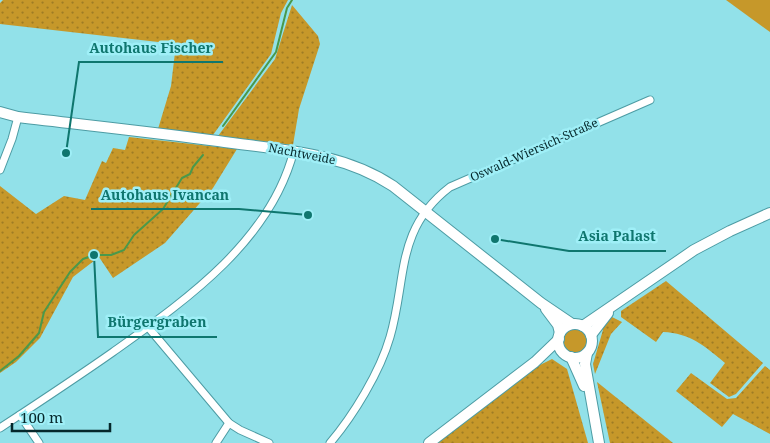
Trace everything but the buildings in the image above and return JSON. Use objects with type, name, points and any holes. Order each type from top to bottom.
[{"type":"street","name":"Oswald-Wiersich-Straße","points":[[330,443],[355,406],[384,355],[393,326],[408,244],[426,212],[438,196],[450,187],[650,100]]},
{"type":"street","name":"Nachtweide","points":[[0,112],[18,117],[294,150],[328,157],[376,176],[426,212],[541,303],[577,325]]},
{"type":"street","points":[[0,170],[18,117]]},
{"type":"street","points":[[0,428],[148,327],[201,285],[252,232],[281,188],[294,150]]},
{"type":"street","points":[[429,443],[535,362],[560,336],[613,307],[694,250],[770,213]]},
{"type":"street","name":"Nachtweide","points":[[541,303],[557,322],[560,336]]},
{"type":"street","points":[[599,443],[590,401],[585,364],[587,353],[592,344],[591,335],[613,307]]},
{"type":"street","points":[[577,325],[591,335]]},
{"type":"street","points":[[148,327],[229,423],[269,443]]},
{"type":"street","points":[[560,336],[559,346],[568,355],[590,401]]},
{"type":"street","points":[[535,362],[557,354],[579,357],[587,353]]},
{"type":"street","points":[[20,415],[39,443]]},
{"type":"street","points":[[216,443],[229,423]]},
{"type":"shaded area","points":[[3,0],[288,0],[281,13],[271,54],[213,135],[158,129],[171,86],[176,44],[0,24],[0,3]]},
{"type":"shaded area","points":[[726,0],[770,0],[770,32]]},
{"type":"shaded area","points":[[292,5],[318,36],[320,44],[299,109],[293,145],[218,136],[275,59]]},
{"type":"shaded area","points":[[129,137],[237,149],[213,188],[165,243],[113,278],[99,257],[73,277],[40,338],[16,362],[0,373],[0,186],[36,214],[64,196],[85,200],[102,161],[106,163],[113,148],[125,150]]},
{"type":"shaded area","points":[[666,281],[763,363],[736,394],[729,397],[710,383],[725,363],[704,346],[681,335],[663,332],[656,342],[621,317],[621,311]]},
{"type":"shaded area","points":[[612,317],[622,322],[611,334],[595,374],[593,364],[603,330],[601,325]]},
{"type":"shaded area","points":[[575,327],[584,331],[588,340],[584,349],[575,353],[566,349],[562,340],[566,331]]},
{"type":"shaded area","points":[[552,359],[567,369],[588,443],[434,443],[538,366]]},
{"type":"shaded area","points":[[765,366],[770,370],[770,434],[733,414],[722,427],[676,391],[691,373],[727,399],[736,398]]},
{"type":"shaded area","points":[[597,382],[673,443],[610,443]]},
{"type":"waterway","points":[[223,126],[276,52],[287,8],[292,0]]},
{"type":"waterway","points":[[0,371],[19,356],[39,333],[44,312],[70,272],[83,259],[94,255],[111,255],[124,250],[134,235],[163,209],[182,178],[190,174],[203,155]]},
{"type":"place","name":"Autohaus Fischer","points":[[66,153]]},
{"type":"place","name":"Autohaus Ivancan","points":[[308,215]]},
{"type":"place","name":"Asia Palast","points":[[495,239]]},
{"type":"place","name":"Bürgergraben","points":[[94,255]]}]
